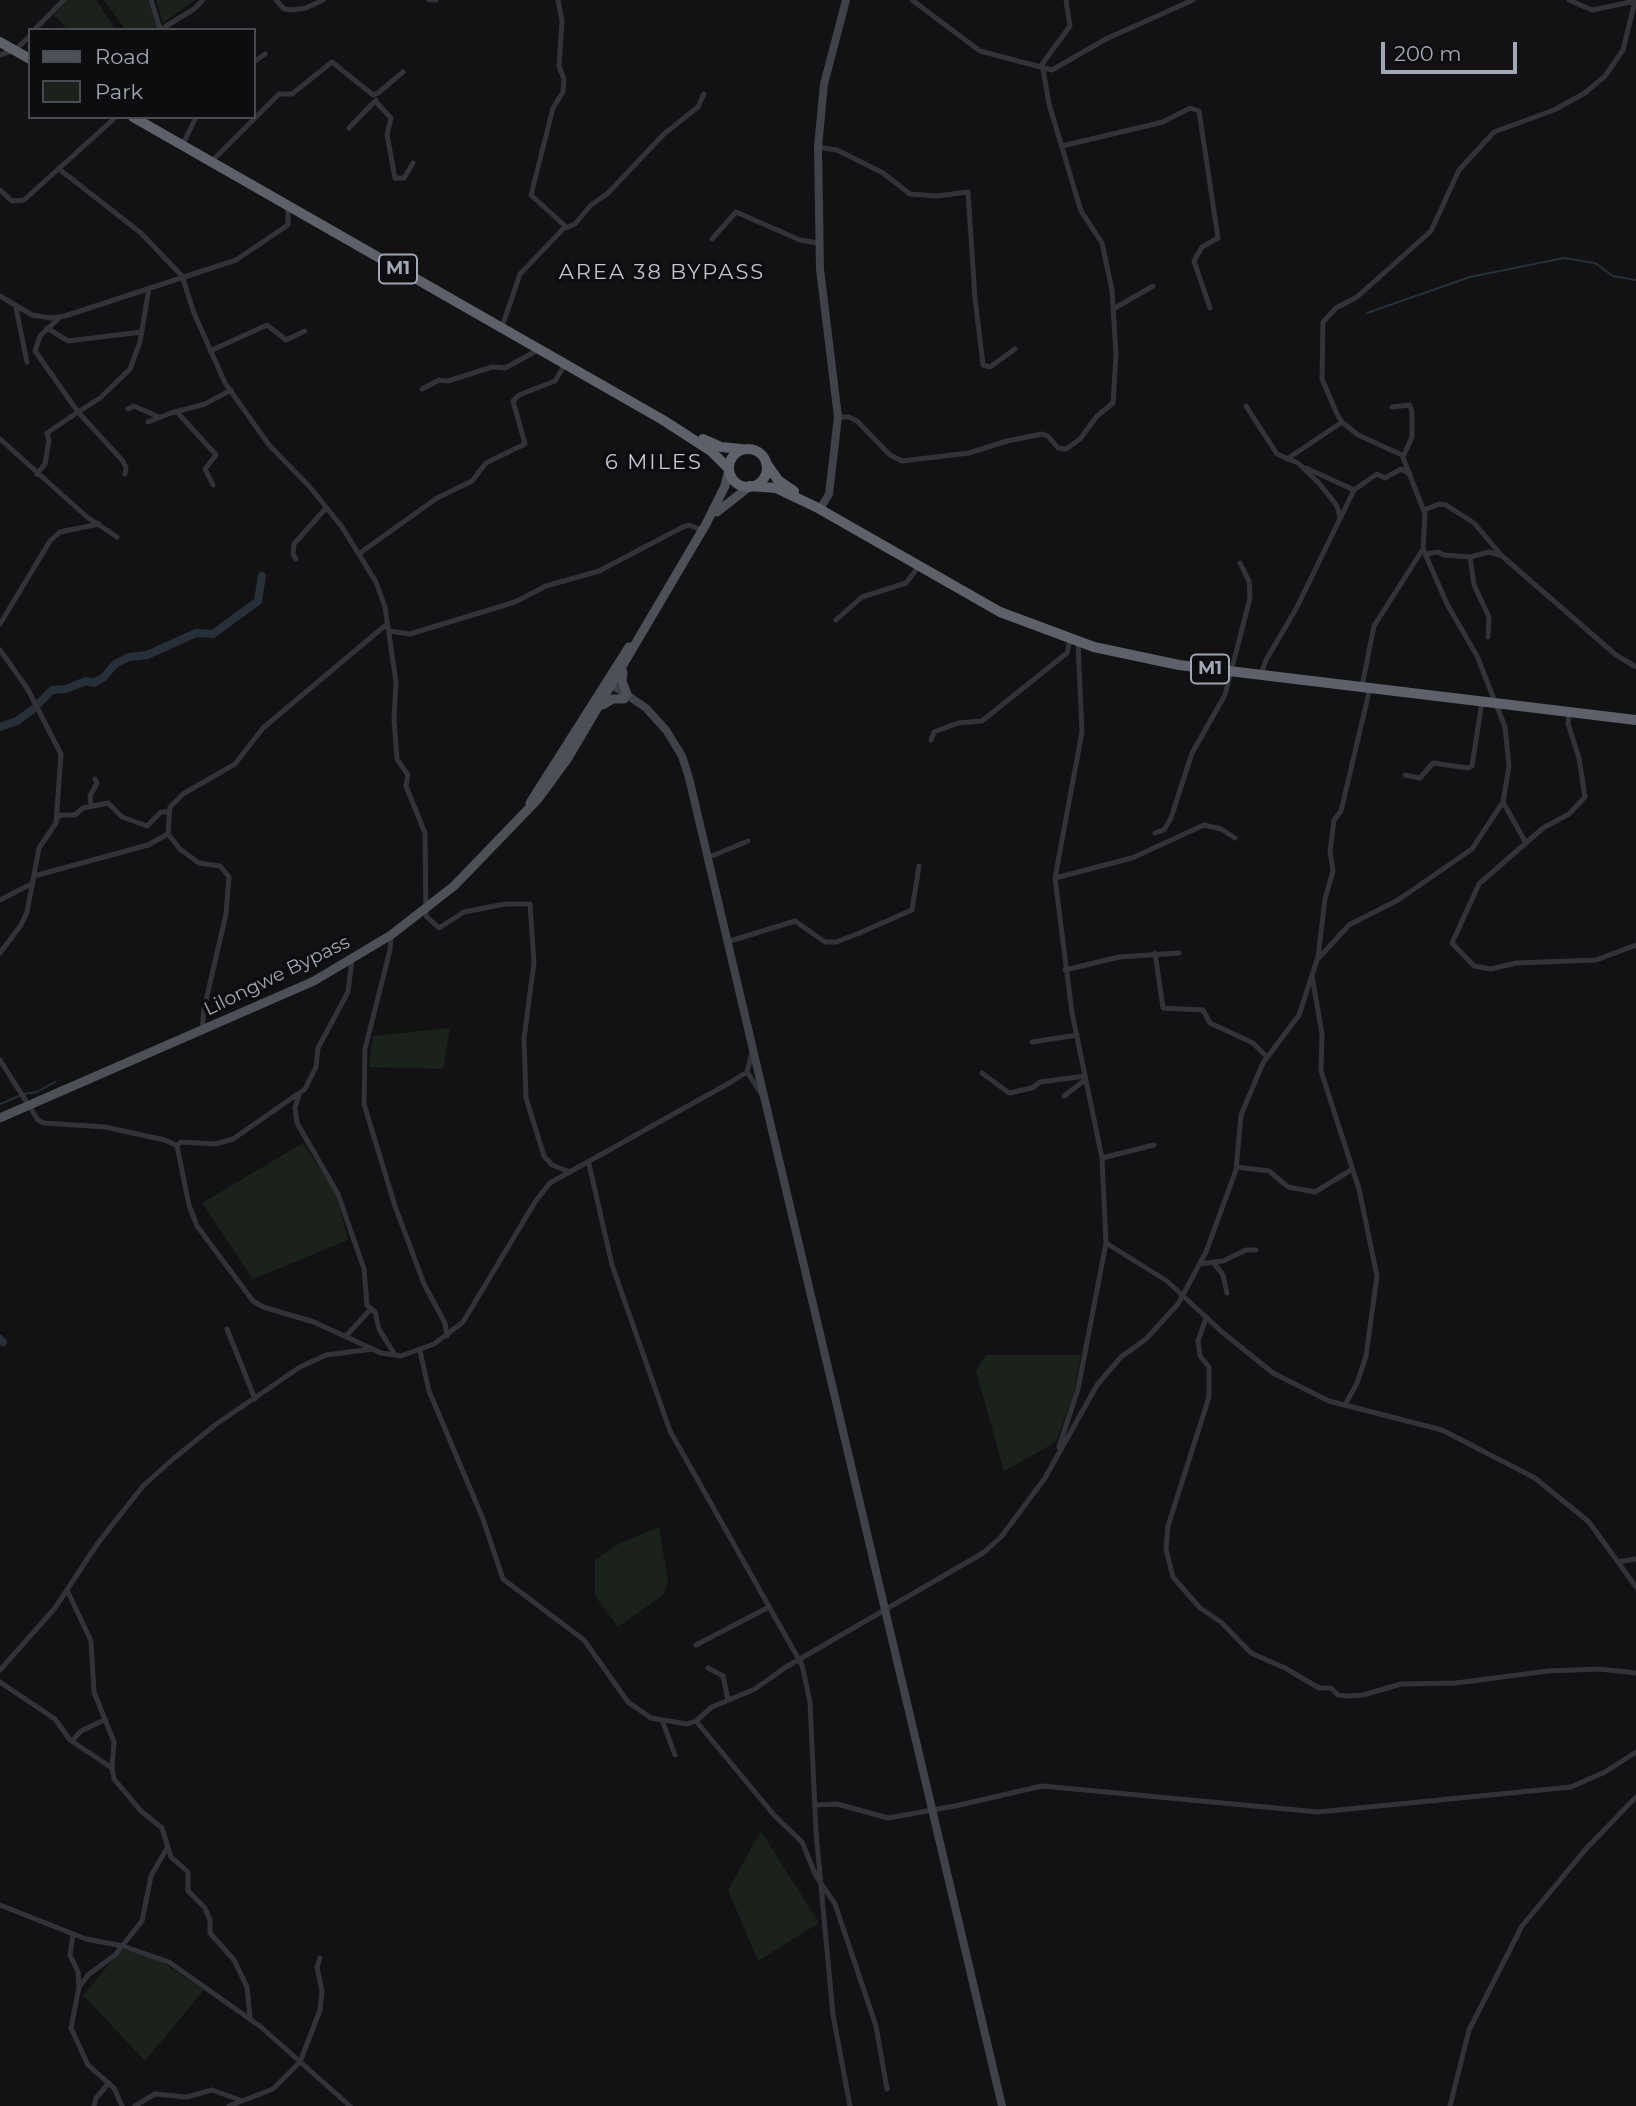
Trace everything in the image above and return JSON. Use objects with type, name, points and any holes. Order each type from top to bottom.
[{"type":"highway","points":[[0,42],[28,58]]},
{"type":"highway","name":"M1","points":[[136,119],[663,420],[711,451],[729,469],[737,483],[776,488],[818,508],[1010,617],[1074,642],[1145,659],[1636,720]]},
{"type":"highway","name":"M1","points":[[663,420],[721,447],[758,452],[778,480],[818,508]]},
{"type":"highway","points":[[729,469],[733,456],[746,449]]},
{"type":"highway","points":[[750,486],[764,477],[765,461]]},
{"type":"main road","points":[[818,508],[829,494],[838,417],[818,243],[818,147],[824,84],[846,0]]},
{"type":"main road","name":"Lilongwe Bypass","points":[[529,805],[609,686],[655,611],[704,527],[724,486],[729,469]]},
{"type":"main road","name":"Lilongwe Bypass","points":[[704,527],[725,503],[750,486]]},
{"type":"main road","name":"Lilongwe Bypass","points":[[0,1118],[314,981],[391,935],[426,909],[480,860],[554,778],[601,707],[609,686],[628,661],[655,611]]},
{"type":"main road","points":[[625,697],[622,681],[628,661]]},
{"type":"main road","points":[[609,686],[653,716],[682,756],[1002,2106]]},
{"type":"main road","points":[[601,707],[610,700],[625,697]]},
{"type":"street","points":[[36,28],[64,0]]},
{"type":"street","points":[[150,0],[160,28]]},
{"type":"street","points":[[162,28],[194,9],[203,0]]},
{"type":"street","points":[[276,0],[284,9],[291,10],[306,8],[323,0]]},
{"type":"street","points":[[429,0],[436,0]]},
{"type":"street","points":[[558,0],[562,21],[559,66],[564,79],[563,92],[553,108],[531,195],[566,227]]},
{"type":"street","points":[[912,0],[980,51],[1042,68],[1058,67],[1106,39],[1193,0]]},
{"type":"street","points":[[838,417],[849,417],[857,421],[890,455],[902,461],[969,453],[1042,434],[1058,447],[1069,448],[1115,399],[1115,308],[1102,243],[1081,211],[1049,104],[1042,68],[1070,26],[1066,0]]},
{"type":"street","points":[[1404,457],[1364,439],[1342,422],[1322,379],[1324,319],[1336,308],[1357,297],[1431,231],[1459,170],[1494,132],[1554,110],[1584,93],[1605,76],[1619,59],[1636,1],[1592,9],[1569,0]]},
{"type":"street","points":[[0,55],[15,50],[28,38]]},
{"type":"street","points":[[256,61],[265,54]]},
{"type":"street","points":[[256,117],[279,94],[292,94],[332,62],[373,94],[376,102],[391,118],[387,135],[396,178],[404,178],[413,163]]},
{"type":"street","points":[[373,94],[378,93],[403,72]]},
{"type":"street","points":[[502,327],[520,274],[566,227],[575,224],[664,134],[698,107],[704,94]]},
{"type":"street","points":[[349,128],[376,102]]},
{"type":"street","points":[[1062,146],[1163,122],[1189,107],[1199,111],[1218,238],[1202,247],[1194,261],[1210,308]]},
{"type":"street","points":[[0,190],[12,201],[24,200],[114,119]]},
{"type":"street","points":[[182,146],[194,119]]},
{"type":"street","points":[[211,162],[254,119]]},
{"type":"street","points":[[818,147],[837,150],[884,174],[910,194],[937,196],[968,192],[975,298],[983,365],[990,367],[1015,349]]},
{"type":"street","points":[[59,169],[141,233],[182,276],[210,351],[231,390],[269,444],[326,508],[360,553],[382,596],[396,682],[394,707],[397,759],[408,775],[406,786],[425,833],[426,916],[439,928],[458,914],[474,909],[505,904],[530,904],[534,963],[524,1038],[526,1098],[544,1156],[552,1165],[570,1172]]},
{"type":"street","points":[[0,296],[16,308],[42,318],[61,317],[236,260],[288,225],[288,206]]},
{"type":"street","points":[[712,239],[736,212],[790,236],[818,243]]},
{"type":"street","points":[[1115,308],[1153,286]]},
{"type":"street","points":[[37,474],[45,464],[49,440],[47,433],[100,398],[127,374],[142,332],[149,288]]},
{"type":"street","points":[[16,308],[27,362]]},
{"type":"street","points":[[61,317],[47,328],[35,351],[78,412],[122,460],[126,467],[125,474]]},
{"type":"street","points":[[210,351],[267,325],[286,340],[304,331]]},
{"type":"street","points":[[47,328],[68,341],[142,332]]},
{"type":"street","points":[[422,389],[439,380],[448,382],[492,368],[505,368],[540,349]]},
{"type":"street","points":[[360,553],[437,498],[472,481],[486,463],[522,447],[525,441],[513,401],[519,395],[555,381],[565,364]]},
{"type":"street","points":[[148,422],[205,404],[231,390]]},
{"type":"street","points":[[1317,960],[1349,925],[1398,900],[1472,849],[1503,802],[1509,745],[1477,656],[1447,604],[1425,552],[1424,510],[1404,457],[1412,437],[1412,413],[1407,404],[1392,407]]},
{"type":"street","points":[[128,409],[134,406],[159,417]]},
{"type":"street","points":[[1246,406],[1262,435],[1277,454],[1354,490]]},
{"type":"street","points":[[178,413],[216,455],[205,469],[213,485]]},
{"type":"street","points":[[1287,459],[1342,422]]},
{"type":"street","points":[[0,439],[37,474],[117,537]]},
{"type":"street","points":[[1298,463],[1320,483],[1336,506],[1340,517]]},
{"type":"street","points":[[1261,674],[1265,660],[1296,609],[1354,490],[1377,474],[1385,478],[1401,469],[1411,475]]},
{"type":"street","points":[[1424,510],[1439,504],[1453,507],[1474,523],[1502,556],[1616,655],[1636,667]]},
{"type":"street","points":[[296,559],[293,554],[294,544],[326,508]]},
{"type":"street","points":[[0,624],[50,541],[60,532],[99,524]]},
{"type":"street","points":[[389,631],[410,634],[515,602],[546,586],[599,570],[682,527],[704,527]]},
{"type":"street","points":[[1425,552],[1470,556],[1489,552],[1502,556]]},
{"type":"street","points":[[420,1350],[429,1391],[483,1519],[503,1579],[586,1642],[632,1706],[662,1720],[687,1724],[696,1721],[712,1707],[755,1689],[943,1574],[972,1561],[994,1544],[1045,1478],[1097,1385],[1121,1357],[1166,1320],[1200,1264],[1237,1167],[1239,1121],[1267,1058],[1298,1015],[1317,960],[1325,899],[1333,871],[1330,851],[1334,820],[1341,811],[1366,687],[1374,626],[1425,552]]},
{"type":"street","points":[[1470,556],[1474,585],[1489,617],[1488,637]]},
{"type":"street","points":[[1155,834],[1164,830],[1171,818],[1192,753],[1225,695],[1251,589],[1240,563]]},
{"type":"street","points":[[836,621],[862,597],[906,583],[919,566]]},
{"type":"street","points":[[202,1032],[204,1009],[226,914],[229,877],[220,866],[199,863],[185,855],[168,834],[169,812],[183,794],[235,764],[263,728],[387,624]]},
{"type":"street","points":[[931,740],[934,732],[958,723],[982,721],[1066,653],[1074,642]]},
{"type":"street","points":[[1059,1450],[1078,1389],[1106,1243],[1102,1158],[1065,970],[1055,878],[1082,732],[1074,642]]},
{"type":"street","points":[[0,650],[27,688],[61,748],[57,819]]},
{"type":"street","points":[[1405,775],[1420,778],[1433,763],[1468,768],[1472,766],[1482,702]]},
{"type":"street","points":[[1569,712],[1568,724],[1579,758],[1585,797],[1569,814],[1551,822],[1479,884],[1452,943],[1474,966],[1491,969],[1516,963],[1596,960],[1636,945]]},
{"type":"street","points":[[91,806],[90,796],[97,783],[95,779]]},
{"type":"street","points":[[1503,802],[1526,843]]},
{"type":"street","points":[[0,953],[22,925],[33,883],[38,848],[60,815],[75,815],[91,806],[108,803],[122,817],[147,826],[161,812],[169,812]]},
{"type":"street","points":[[1055,878],[1123,862],[1204,825],[1221,829],[1235,838]]},
{"type":"street","points":[[34,876],[148,845],[168,834]]},
{"type":"street","points":[[707,858],[748,841]]},
{"type":"street","points":[[727,942],[795,921],[825,942],[836,942],[857,934],[912,910],[919,866]]},
{"type":"street","points":[[0,900],[33,883]]},
{"type":"street","points":[[391,935],[365,1049],[364,1104],[395,1206],[424,1284],[445,1323],[447,1336]]},
{"type":"street","points":[[1155,953],[1163,1008],[1203,1010],[1210,1023],[1253,1042],[1267,1058]]},
{"type":"street","points":[[1065,970],[1119,957],[1179,953]]},
{"type":"street","points":[[177,1146],[181,1142],[216,1144],[233,1139],[299,1095],[310,1081],[318,1048],[348,992],[352,960]]},
{"type":"street","points":[[1311,976],[1322,1034],[1321,1071],[1369,1229],[1377,1285],[1366,1356],[1357,1383],[1345,1405]]},
{"type":"street","points":[[1032,1042],[1076,1035]]},
{"type":"street","points":[[752,1049],[747,1072],[764,1098]]},
{"type":"street","points":[[0,1060],[38,1120],[44,1123],[105,1127],[165,1140],[177,1146]]},
{"type":"street","points":[[177,1146],[186,1193],[197,1226],[246,1293],[263,1307],[300,1316],[373,1349],[395,1355],[420,1350],[447,1336],[472,1310],[543,1191],[570,1172],[589,1164],[747,1072]]},
{"type":"street","points":[[982,1073],[1009,1093],[1032,1088],[1040,1083],[1085,1078]]},
{"type":"street","points":[[1064,1096],[1085,1078]]},
{"type":"street","points":[[299,1095],[295,1108],[297,1123],[338,1194],[364,1269],[365,1296],[370,1310],[375,1312],[379,1329],[395,1355]]},
{"type":"street","points":[[1102,1158],[1153,1145]]},
{"type":"street","points":[[589,1164],[612,1265],[670,1431],[791,1650],[800,1660],[810,1702],[815,1805],[833,2015],[849,2106]]},
{"type":"street","points":[[1237,1167],[1269,1171],[1288,1188],[1315,1192],[1351,1170]]},
{"type":"street","points":[[1106,1243],[1167,1281],[1206,1318],[1273,1373],[1316,1396],[1442,1430],[1535,1478],[1589,1522],[1636,1587]]},
{"type":"street","points":[[1200,1264],[1223,1261],[1246,1250],[1256,1250]]},
{"type":"street","points":[[1213,1262],[1223,1276],[1227,1293]]},
{"type":"street","points":[[346,1336],[370,1310]]},
{"type":"street","points":[[1206,1318],[1198,1341],[1200,1356],[1209,1367],[1209,1396],[1168,1527],[1166,1549],[1173,1577],[1200,1608],[1222,1622],[1251,1653],[1319,1688],[1331,1688],[1338,1695],[1348,1696],[1401,1684],[1456,1683],[1548,1671],[1599,1669],[1636,1672]]},
{"type":"street","points":[[227,1329],[255,1399]]},
{"type":"street","points":[[0,1670],[55,1608],[143,1486],[215,1425],[315,1360],[373,1349]]},
{"type":"street","points":[[1618,1562],[1636,1559]]},
{"type":"street","points":[[67,1590],[91,1641],[94,1692],[114,1742],[112,1768],[116,1781],[131,1800],[162,1828],[171,1857],[188,1872],[188,1891],[207,1912],[212,1936],[234,1960],[247,1987],[250,2018]]},
{"type":"street","points":[[696,1645],[769,1607]]},
{"type":"street","points":[[708,1668],[723,1676],[727,1700]]},
{"type":"street","points":[[0,1682],[55,1719],[72,1741],[112,1768]]},
{"type":"street","points":[[72,1741],[81,1731],[104,1720]]},
{"type":"street","points":[[662,1720],[675,1755]]},
{"type":"street","points":[[696,1721],[774,1815],[802,1842],[821,1884],[843,1920],[876,2026],[887,2090]]},
{"type":"street","points":[[815,1805],[837,1804],[888,1818],[1042,1786],[1318,1812],[1571,1787],[1605,1772],[1636,1752]]},
{"type":"street","points":[[1450,2106],[1469,2030],[1522,1926],[1585,1850],[1636,1797]]},
{"type":"street","points":[[79,1987],[88,1975],[123,1946],[142,1922],[151,1876],[167,1848]]},
{"type":"street","points":[[0,1905],[73,1934],[123,1946],[169,1962],[250,2018],[350,2106]]},
{"type":"street","points":[[73,1934],[70,1955],[78,1972],[79,1987],[71,2028],[88,2065],[117,2091],[122,2106]]},
{"type":"street","points":[[229,2106],[273,2089],[300,2062],[320,2010],[322,1991],[317,1967],[320,1958]]},
{"type":"street","points":[[94,2106],[96,2098],[109,2083]]},
{"type":"street","points":[[135,2106],[155,2094],[198,2096],[212,2090],[240,2100]]},
{"type":"green space","points":[[67,0],[96,0],[115,28],[66,28],[54,15]]},
{"type":"green space","points":[[104,0],[148,0],[157,27],[125,28]]},
{"type":"green space","points":[[156,0],[195,0],[163,23]]},
{"type":"green space","points":[[450,1028],[443,1069],[369,1067],[373,1036]]},
{"type":"green space","points":[[303,1143],[336,1194],[348,1240],[253,1279],[202,1203]]},
{"type":"green space","points":[[986,1355],[1081,1355],[1074,1393],[1056,1442],[1004,1471],[976,1371]]},
{"type":"green space","points":[[659,1527],[668,1582],[663,1595],[618,1627],[595,1596],[595,1560],[620,1543]]},
{"type":"green space","points":[[761,1831],[819,1923],[758,1961],[728,1890]]},
{"type":"green space","points":[[122,1949],[157,1958],[204,1990],[145,2061],[83,1995]]},
{"type":"waterway","points":[[1367,313],[1470,277],[1564,258],[1595,263],[1613,276],[1636,280]]},
{"type":"waterway","points":[[38,704],[52,690],[66,689],[86,681],[94,683],[103,678],[115,664],[129,657],[147,655],[196,633],[213,634],[258,601],[262,576]]},
{"type":"waterway","points":[[0,727],[17,721],[36,707]]},
{"type":"waterway","points":[[24,1094],[37,1092],[55,1082]]},
{"type":"waterway","points":[[0,1104],[19,1096]]},
{"type":"waterway","points":[[0,1339],[3,1342]]},
{"type":"district","name":"AREA 38 BYPASS","points":[[662,273]]},
{"type":"district","name":"6 MILES","points":[[654,463]]}]
